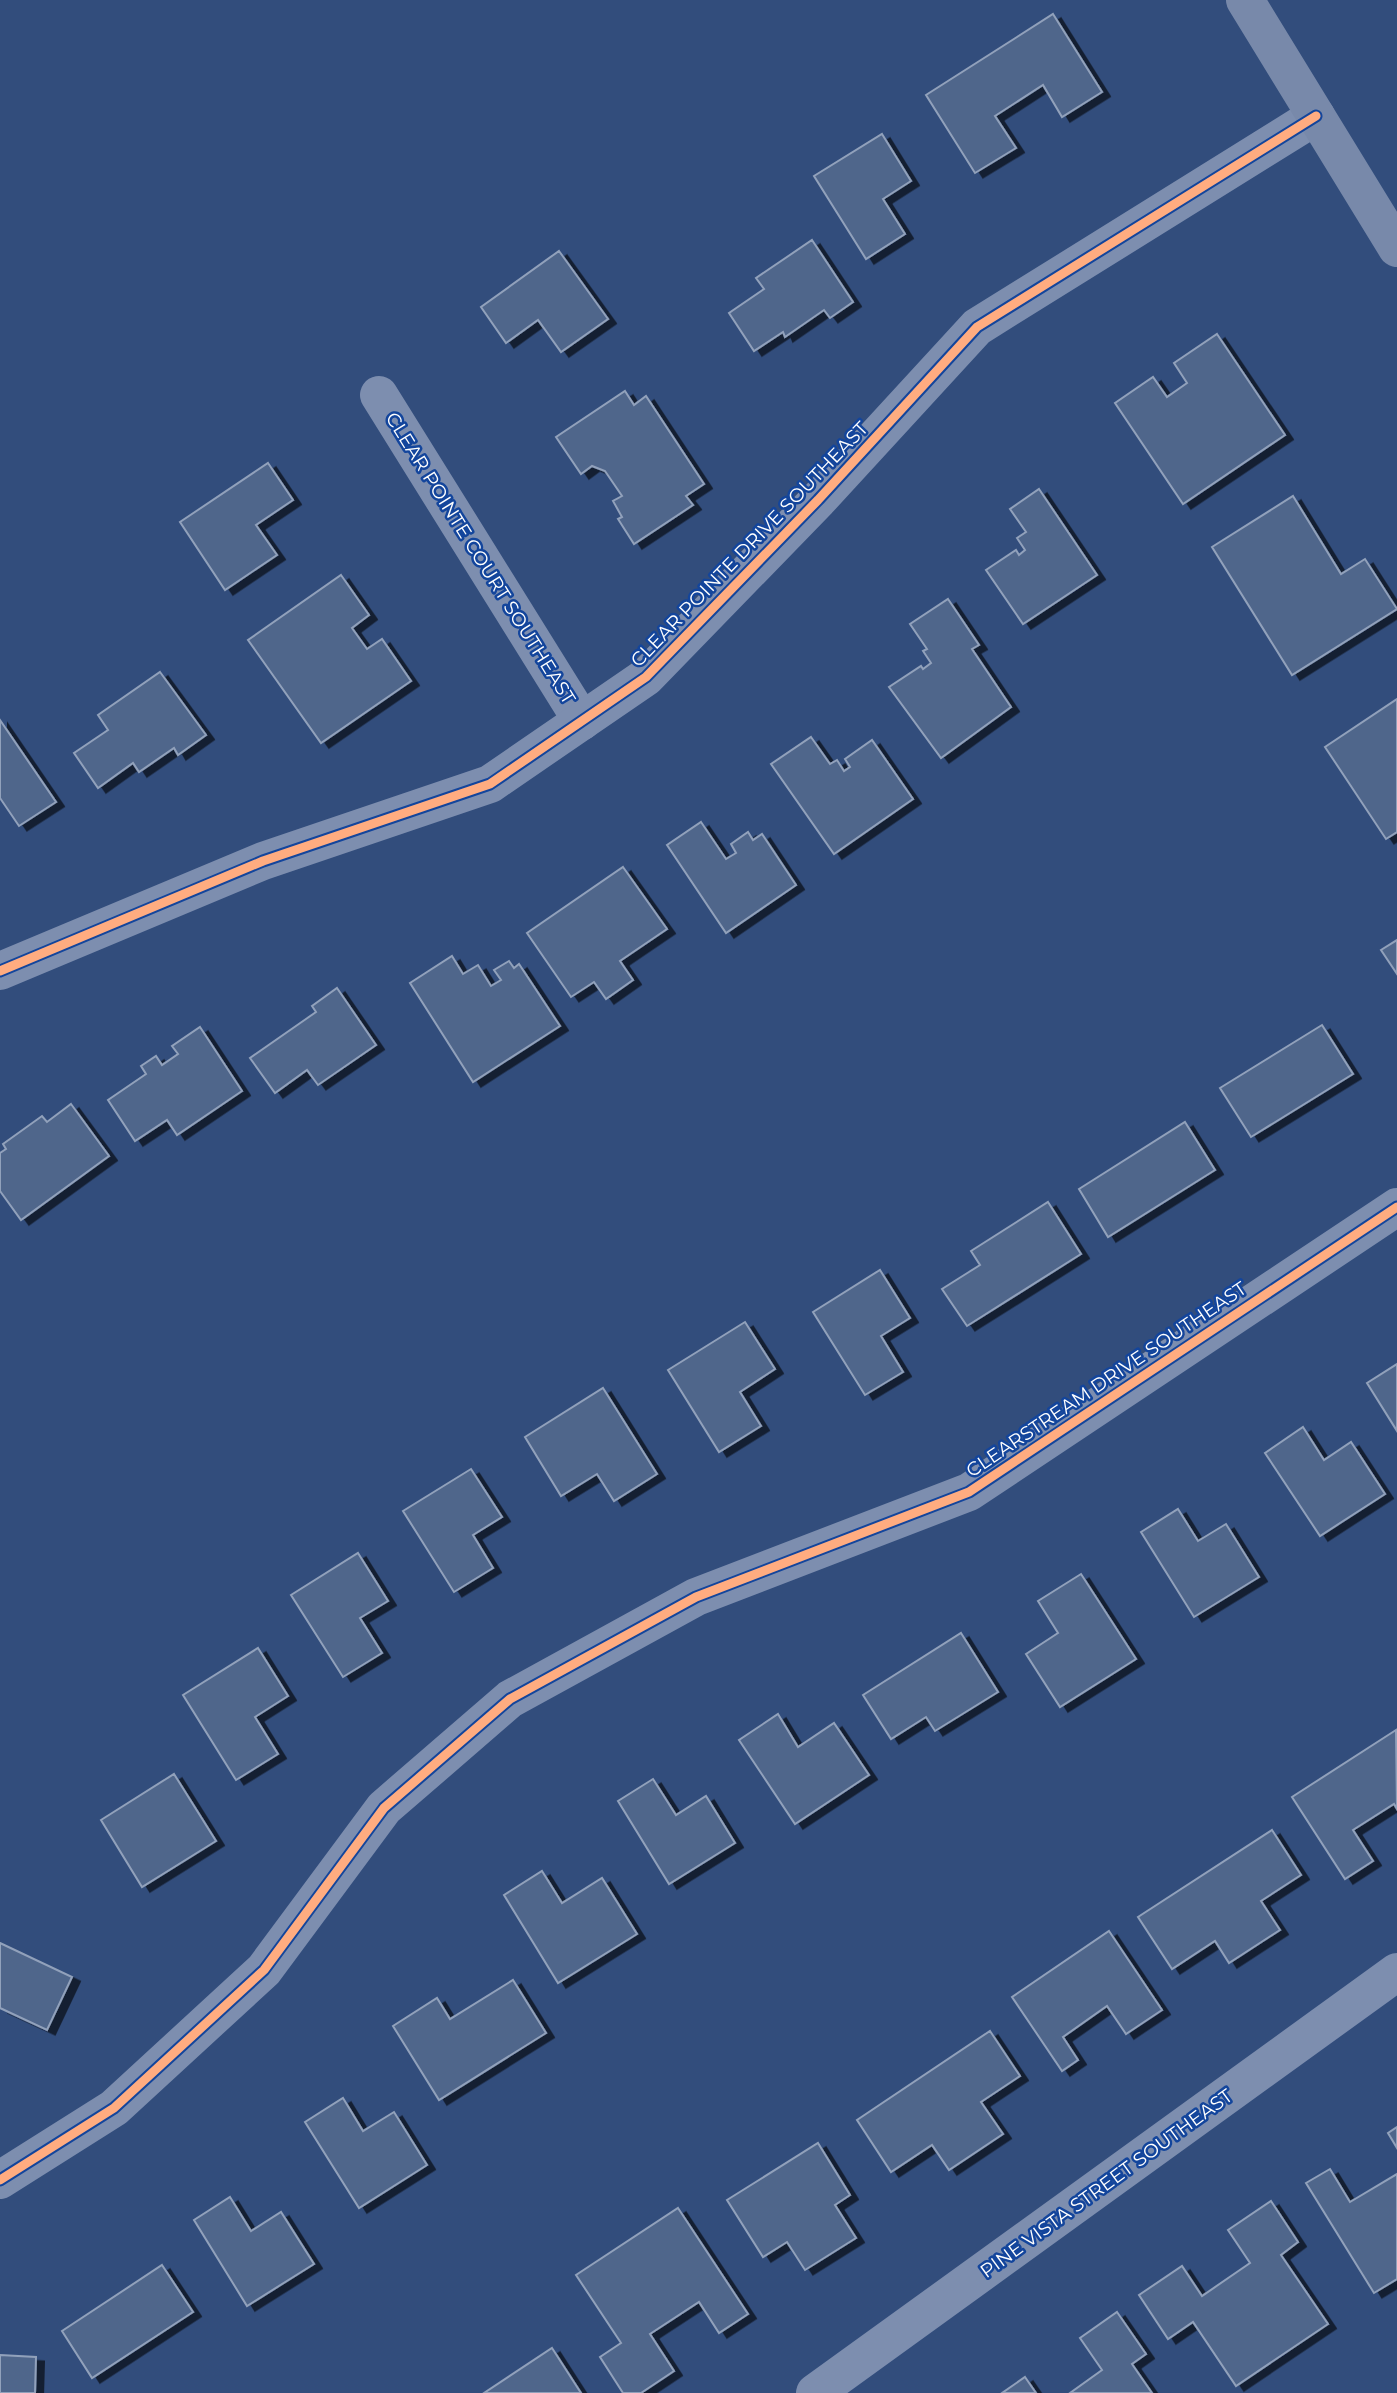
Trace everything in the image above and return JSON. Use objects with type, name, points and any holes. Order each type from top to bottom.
[{"type":"main road","points":[[1245,0],[1397,248]]},
{"type":"street","name":"CLEAR POINTE DRIVE SOUTHEAST","points":[[0,971],[263,861],[490,784],[646,677],[818,500],[977,327],[1316,116]]},
{"type":"street","name":"CLEAR POINTE COURT SOUTHEAST","points":[[379,395],[582,721]]},
{"type":"street","name":"CLEARSTREAM DRIVE SOUTHEAST","points":[[0,2180],[114,2108],[264,1970],[384,1808],[510,1699],[696,1597],[969,1492],[1397,1207]]},
{"type":"street","name":"PINE VISTA STREET SOUTHEAST","points":[[816,2393],[1397,1972]]},
{"type":"building","points":[[1053,14],[1102,92],[1062,117],[1043,85],[995,116],[1016,148],[975,173],[926,95]]},
{"type":"building","points":[[882,134],[911,181],[883,199],[905,234],[866,259],[814,176]]},
{"type":"building","points":[[812,240],[853,302],[830,318],[824,310],[785,337],[783,332],[754,351],[729,313],[764,289],[756,278]]},
{"type":"building","points":[[559,251],[608,319],[561,352],[538,320],[506,343],[481,307]]},
{"type":"building","points":[[1217,334],[1285,435],[1183,504],[1115,403],[1153,377],[1167,397],[1187,383],[1174,363]]},
{"type":"building","points":[[625,391],[634,405],[646,396],[704,484],[686,496],[693,505],[634,544],[618,519],[622,517],[613,501],[622,496],[605,471],[592,466],[581,474],[556,437]]},
{"type":"building","points":[[268,463],[293,500],[256,525],[277,555],[225,590],[180,522]]},
{"type":"building","points":[[1039,489],[1097,575],[1023,624],[986,570],[1016,550],[1019,555],[1025,550],[1017,538],[1026,532],[1010,509]]},
{"type":"building","points":[[1293,496],[1341,574],[1365,559],[1397,609],[1292,675],[1212,547]]},
{"type":"building","points":[[341,575],[369,615],[352,628],[367,649],[382,639],[411,681],[321,743],[248,640]]},
{"type":"building","points":[[948,599],[979,645],[972,649],[1011,707],[941,758],[889,687],[921,666],[923,669],[931,663],[923,651],[927,649],[910,624]]},
{"type":"building","points":[[160,672],[206,735],[178,755],[174,748],[139,772],[133,763],[98,788],[74,753],[108,730],[98,715]]},
{"type":"building","points":[[1397,699],[1397,832],[1386,839],[1325,747]]},
{"type":"building","points":[[0,720],[56,802],[19,826],[0,798]]},
{"type":"building","points":[[811,737],[830,764],[837,760],[844,771],[850,767],[845,759],[872,740],[913,799],[834,854],[771,764]]},
{"type":"building","points":[[701,822],[726,859],[736,853],[731,844],[748,832],[753,840],[762,834],[796,885],[726,933],[667,845]]},
{"type":"building","points":[[623,867],[667,929],[620,961],[633,980],[606,999],[594,982],[571,997],[527,933]]},
{"type":"building","points":[[1397,940],[1397,974],[1381,950]]},
{"type":"building","points":[[452,956],[463,974],[478,965],[491,986],[501,980],[494,970],[509,961],[514,968],[519,964],[560,1026],[473,1082],[410,983]]},
{"type":"building","points":[[337,988],[376,1045],[318,1085],[307,1070],[275,1093],[250,1058],[316,1012],[312,1006]]},
{"type":"building","points":[[1322,1025],[1353,1074],[1251,1137],[1220,1088]]},
{"type":"building","points":[[200,1027],[242,1091],[177,1135],[167,1120],[135,1141],[108,1100],[146,1074],[141,1066],[156,1056],[162,1065],[178,1054],[172,1046]]},
{"type":"building","points":[[71,1104],[109,1156],[21,1220],[0,1191],[0,1153],[6,1149],[3,1144],[42,1116],[47,1122]]},
{"type":"building","points":[[1185,1122],[1215,1170],[1108,1237],[1079,1189]]},
{"type":"building","points":[[1048,1202],[1081,1254],[967,1326],[942,1289],[980,1265],[971,1251]]},
{"type":"building","points":[[880,1270],[910,1318],[881,1336],[903,1372],[865,1395],[813,1312]]},
{"type":"building","points":[[745,1322],[775,1369],[740,1392],[761,1426],[719,1452],[668,1370]]},
{"type":"building","points":[[1397,1364],[1397,1431],[1367,1383]]},
{"type":"building","points":[[603,1388],[657,1474],[614,1501],[597,1474],[561,1496],[525,1437]]},
{"type":"building","points":[[1303,1427],[1324,1460],[1351,1442],[1385,1494],[1320,1536],[1265,1453]]},
{"type":"building","points":[[471,1469],[502,1517],[473,1535],[493,1568],[454,1592],[403,1511]]},
{"type":"building","points":[[1178,1509],[1198,1541],[1226,1524],[1259,1577],[1194,1617],[1141,1532]]},
{"type":"building","points":[[358,1553],[388,1601],[360,1618],[382,1653],[343,1677],[291,1595]]},
{"type":"building","points":[[1081,1574],[1136,1659],[1060,1707],[1026,1654],[1058,1633],[1038,1601]]},
{"type":"building","points":[[961,1633],[998,1692],[935,1731],[926,1717],[891,1739],[863,1695]]},
{"type":"building","points":[[258,1648],[288,1696],[255,1717],[278,1754],[236,1780],[183,1695]]},
{"type":"building","points":[[778,1714],[798,1747],[834,1723],[869,1775],[795,1824],[739,1740]]},
{"type":"building","points":[[1396,1730],[1397,1809],[1394,1804],[1353,1830],[1373,1861],[1345,1879],[1292,1797]]},
{"type":"building","points":[[174,1774],[216,1841],[142,1887],[101,1820]]},
{"type":"building","points":[[653,1779],[676,1815],[706,1796],[735,1843],[669,1884],[618,1801]]},
{"type":"building","points":[[1272,1830],[1301,1875],[1261,1901],[1280,1930],[1229,1963],[1215,1941],[1172,1969],[1138,1917]]},
{"type":"building","points":[[542,1871],[562,1903],[602,1878],[637,1934],[558,1983],[504,1895]]},
{"type":"building","points":[[1109,1931],[1162,2010],[1126,2034],[1107,2006],[1063,2037],[1078,2060],[1062,2071],[1012,1997]]},
{"type":"building","points":[[0,1943],[72,1977],[47,2030],[0,2008]]},
{"type":"building","points":[[513,1980],[546,2033],[439,2100],[393,2026],[437,1998],[450,2019]]},
{"type":"building","points":[[990,2031],[1020,2076],[981,2102],[1003,2134],[949,2170],[932,2145],[891,2172],[857,2120]]},
{"type":"building","points":[[343,2098],[363,2131],[394,2112],[427,2165],[359,2208],[305,2122]]},
{"type":"building","points":[[1397,2127],[1397,2148],[1388,2133]]},
{"type":"building","points":[[818,2143],[850,2195],[835,2205],[856,2238],[805,2270],[787,2242],[763,2257],[727,2200]]},
{"type":"building","points":[[1330,2169],[1350,2202],[1397,2174],[1397,2279],[1374,2293],[1306,2183]]},
{"type":"building","points":[[230,2197],[251,2231],[281,2212],[314,2264],[247,2306],[194,2220]]},
{"type":"building","points":[[1271,2201],[1298,2242],[1281,2255],[1328,2324],[1236,2386],[1193,2322],[1168,2339],[1139,2295],[1182,2266],[1202,2296],[1250,2263],[1228,2230]]},
{"type":"building","points":[[678,2208],[748,2314],[719,2333],[699,2302],[650,2334],[674,2371],[641,2393],[623,2393],[600,2357],[621,2343],[576,2275]]},
{"type":"building","points":[[162,2265],[193,2312],[92,2378],[62,2331]]},
{"type":"building","points":[[1117,2312],[1146,2354],[1132,2364],[1152,2393],[1070,2393],[1102,2370],[1080,2338]]},
{"type":"building","points":[[552,2348],[581,2393],[484,2393]]},
{"type":"building","points":[[0,2355],[36,2357],[35,2393],[0,2393]]},
{"type":"building","points":[[1025,2377],[1036,2393],[1002,2393]]},
{"type":"cycle path","points":[[0,971],[263,861],[490,784],[646,677],[818,500],[977,327],[1316,116]]},
{"type":"cycle path","points":[[0,2180],[114,2108],[264,1970],[384,1808],[510,1699],[696,1597],[969,1492],[1397,1207]]}]
